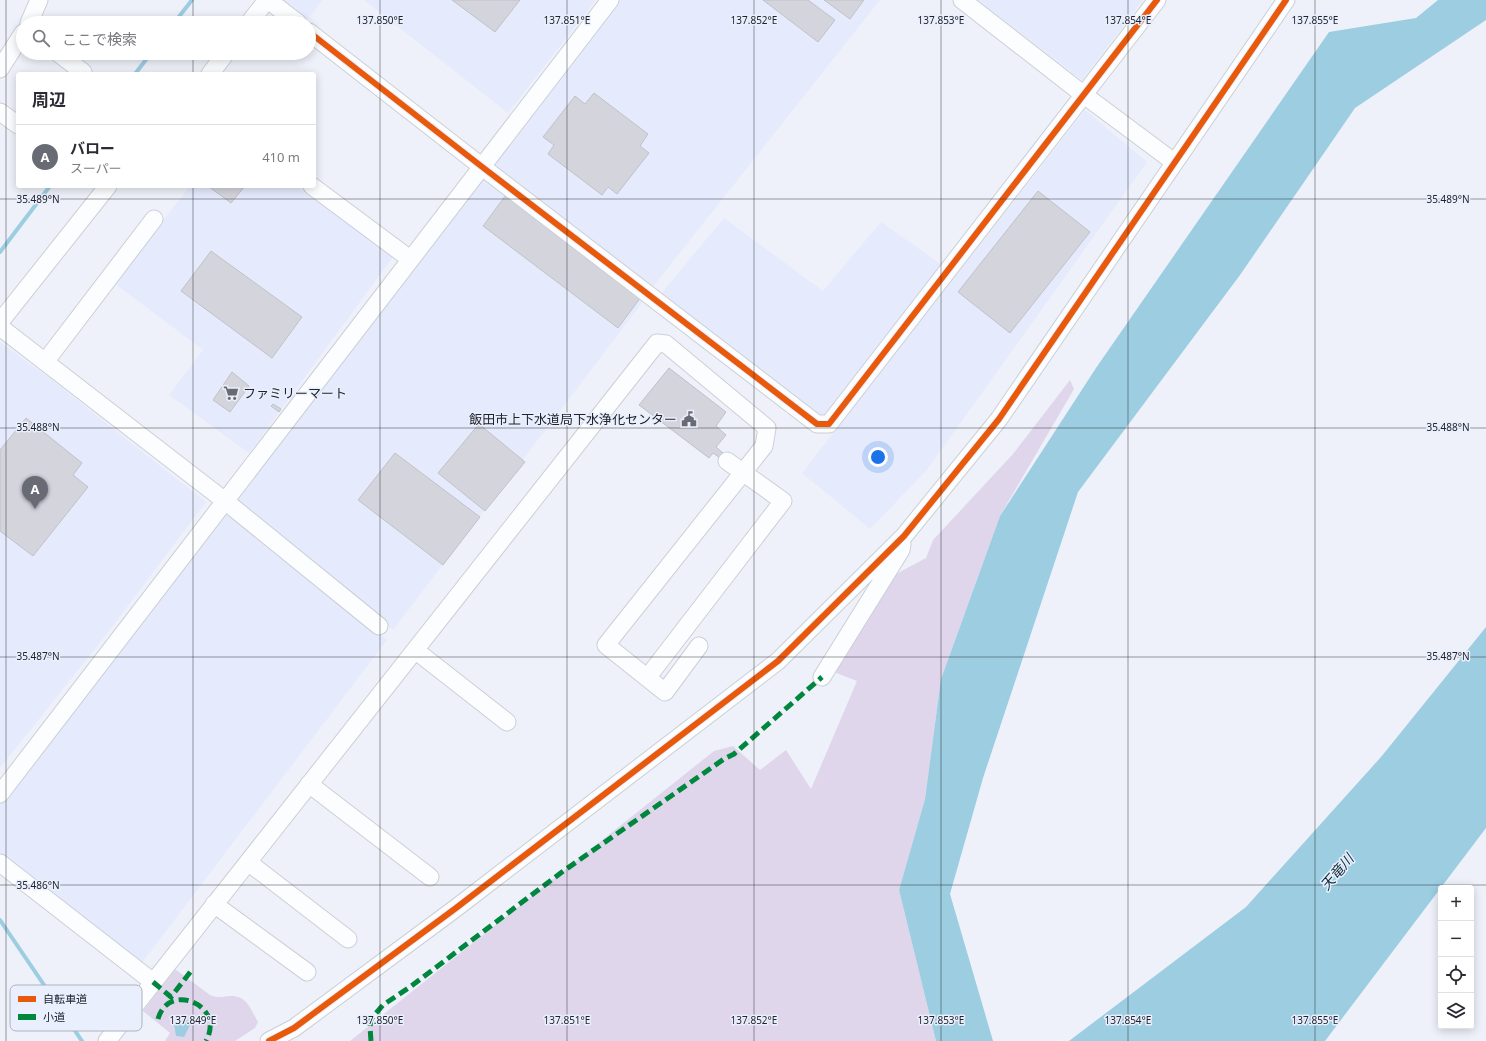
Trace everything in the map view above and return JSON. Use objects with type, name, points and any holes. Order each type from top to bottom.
[{"type":"street","points":[[32,16],[39,0]]},
{"type":"street","points":[[255,16],[268,0],[289,16]]},
{"type":"street","points":[[0,794],[610,0]]},
{"type":"street","points":[[962,0],[1084,95],[1174,162]]},
{"type":"street","points":[[316,37],[817,424],[829,424],[1157,0]]},
{"type":"street","points":[[269,1041],[294,1028],[456,908],[778,661],[904,536],[999,419],[1286,0]]},
{"type":"street","points":[[0,69],[16,45]]},
{"type":"street","points":[[67,60],[83,72]]},
{"type":"street","points":[[212,72],[221,60]]},
{"type":"street","points":[[0,112],[16,124]]},
{"type":"street","points":[[0,322],[106,188]]},
{"type":"street","points":[[315,188],[410,259]]},
{"type":"street","points":[[45,362],[154,219]]},
{"type":"street","points":[[0,327],[225,501],[379,626]]},
{"type":"street","points":[[142,996],[657,343],[666,344],[767,428],[764,446],[606,645],[665,692],[699,646]]},
{"type":"street","points":[[647,678],[783,501],[728,461]]},
{"type":"street","points":[[822,677],[901,550],[904,536]]},
{"type":"street","points":[[415,650],[507,722]]},
{"type":"street","points":[[309,784],[430,877]]},
{"type":"street","points":[[248,862],[348,939]]},
{"type":"street","points":[[0,863],[153,982]]},
{"type":"street","points":[[214,904],[307,972]]},
{"type":"street","points":[[107,1041],[115,1031]]},
{"type":"shaded area","points":[[277,0],[322,0],[310,16],[296,16]]},
{"type":"shaded area","points":[[364,0],[596,0],[508,113]]},
{"type":"shaded area","points":[[617,0],[880,0],[652,288],[490,164]]},
{"type":"shaded area","points":[[977,0],[1143,0],[1082,80]]},
{"type":"shaded area","points":[[1085,110],[1147,162],[926,471],[870,529],[802,473]]},
{"type":"shaded area","points":[[482,175],[645,299],[393,630],[232,501]]},
{"type":"shaded area","points":[[188,188],[299,188],[393,257],[249,453],[169,395],[203,350],[114,283]]},
{"type":"shaded area","points":[[724,218],[823,291],[881,222],[942,265],[822,419],[660,295]]},
{"type":"shaded area","points":[[0,342],[48,377],[206,502],[106,635],[0,768]]},
{"type":"shaded area","points":[[1070,380],[1074,389],[1000,516],[941,679],[925,799],[899,890],[936,1041],[350,1041],[714,751],[733,746],[760,770],[786,750],[811,789],[857,681],[834,672],[896,574],[926,558],[933,540],[1013,454]]},
{"type":"shaded area","points":[[225,513],[387,640],[141,964],[0,857],[0,803]]},
{"type":"shaded area","points":[[175,969],[210,995],[217,997],[235,996],[244,1000],[250,1007],[258,1022],[255,1028],[235,1041],[165,1041],[170,1033],[143,1011]]},
{"type":"water","points":[[1438,0],[1486,0],[1486,20],[1355,108],[1240,275],[1078,492],[983,778],[950,894],[993,1041],[936,1041],[899,890],[925,799],[941,679],[1000,516],[1096,368],[1329,32],[1416,18]]},
{"type":"water","name":"天竜川","points":[[1486,627],[1486,828],[1443,885],[1438,885],[1438,892],[1325,1041],[1069,1041],[1246,907],[1381,757]]},
{"type":"water","points":[[186,1019],[191,1023],[184,1037],[176,1036],[174,1024]]},
{"type":"building","points":[[452,0],[520,0],[495,32]]},
{"type":"building","points":[[763,0],[808,0],[835,20],[818,42]]},
{"type":"building","points":[[824,0],[864,0],[850,19]]},
{"type":"building","points":[[594,93],[648,134],[640,146],[649,153],[617,194],[608,187],[602,195],[548,154],[554,145],[543,137],[575,96],[585,104]]},
{"type":"building","points":[[211,188],[243,188],[231,203]]},
{"type":"building","points":[[1038,191],[1090,232],[1010,333],[958,292]]},
{"type":"building","points":[[506,195],[641,297],[618,328],[483,226]]},
{"type":"building","points":[[211,251],[302,317],[272,358],[181,291]]},
{"type":"building","name":"飯田市上下水道局下水浄化センター","points":[[669,368],[726,412],[716,426],[726,435],[716,447],[723,453],[720,458],[713,453],[709,458],[639,405]]},
{"type":"building","name":"ファミリーマート","points":[[232,372],[249,386],[230,412],[213,400]]},
{"type":"building","points":[[273,404],[281,409],[279,412],[271,406]]},
{"type":"building","points":[[26,418],[82,463],[73,475],[88,487],[33,556],[0,531],[0,450]]},
{"type":"building","points":[[479,424],[525,462],[485,511],[438,473]]},
{"type":"building","points":[[395,453],[480,517],[443,565],[358,500]]},
{"type":"waterway","points":[[179,16],[192,0]]},
{"type":"waterway","points":[[137,72],[146,60]]},
{"type":"waterway","points":[[0,252],[48,188]]},
{"type":"waterway","points":[[0,920],[44,985]]},
{"type":"waterway","points":[[75,1031],[82,1041]]},
{"type":"marked path","points":[[371,1041],[371,1019],[383,1005],[410,987],[562,872],[724,759],[734,754],[822,677]]},
{"type":"marked path","points":[[153,982],[171,997],[191,971]]},
{"type":"marked path","points":[[158,1019],[164,1008],[173,1001],[183,1000],[193,1002],[202,1008],[208,1017],[210,1028],[206,1041]]},
{"type":"cycle path","points":[[316,37],[817,424],[829,424],[1157,0]]},
{"type":"cycle path","points":[[269,1041],[294,1028],[456,908],[778,661],[904,536],[999,419],[1286,0]]},
{"type":"place","name":"ファミリーマート","points":[[231,393]]},
{"type":"place","name":"飯田市上下水道局下水浄化センター","points":[[689,419]]},
{"type":"place","name":"バロー","points":[[35,509]]}]
